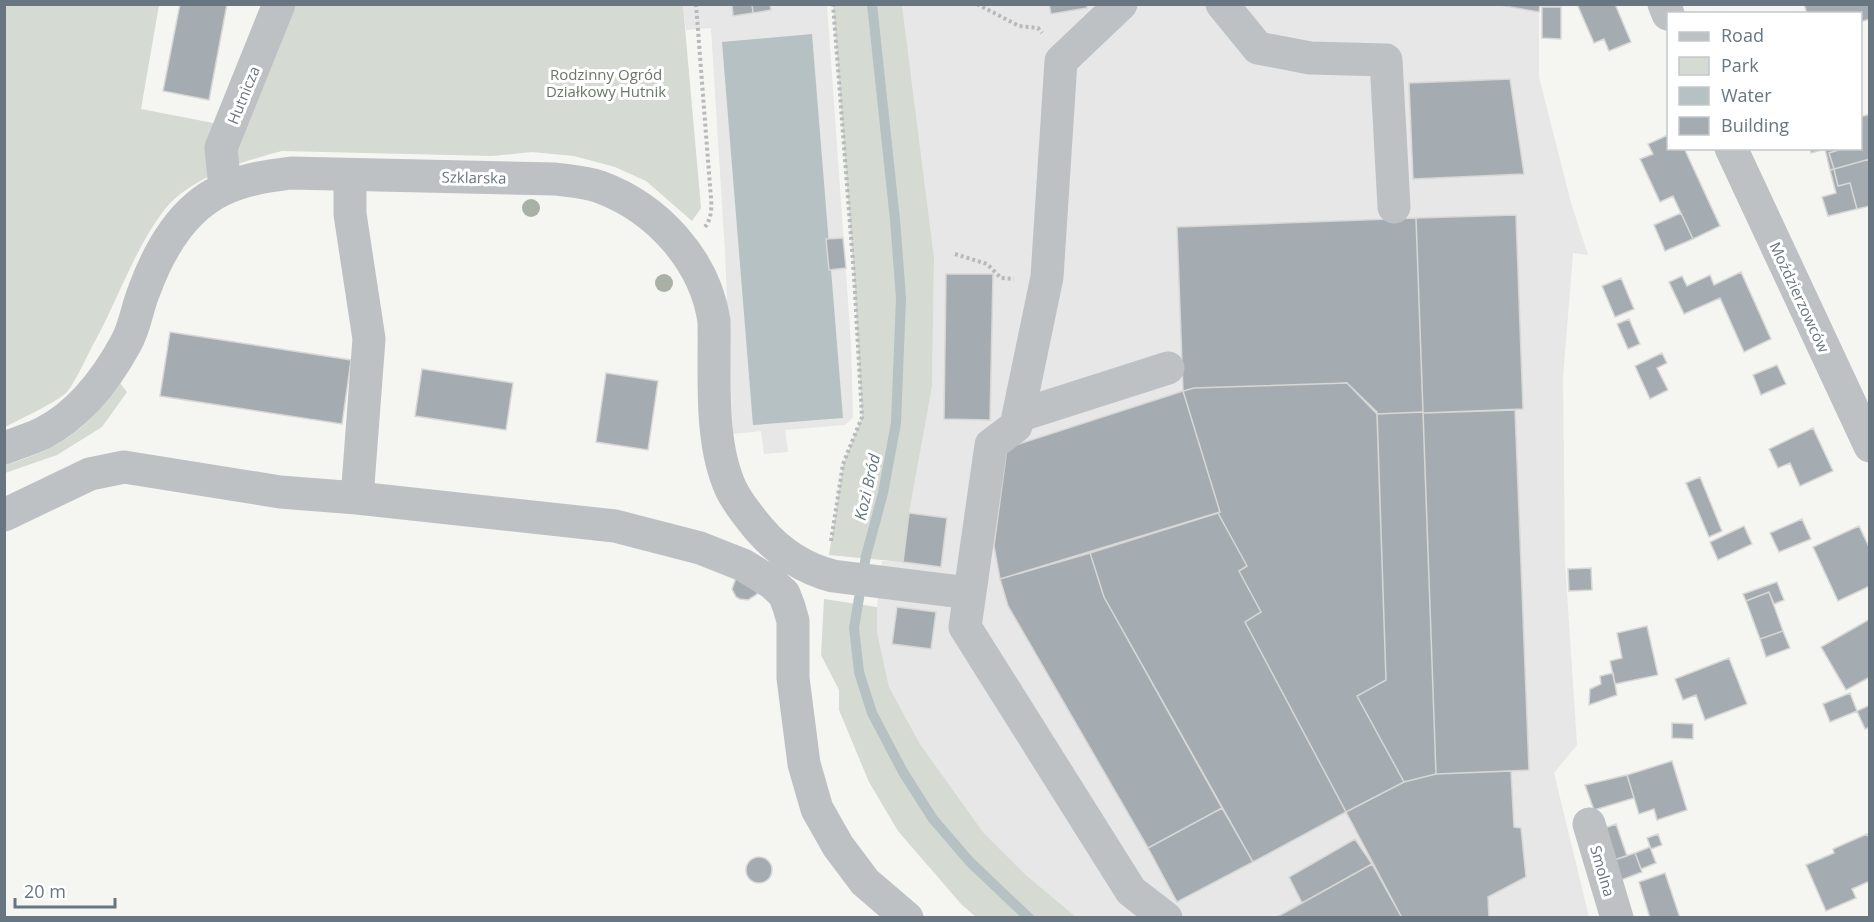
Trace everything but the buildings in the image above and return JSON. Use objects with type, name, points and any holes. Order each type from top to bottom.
[{"type":"street","name":"Hutnicza","points":[[225,188],[221,148],[279,4]]},
{"type":"street","points":[[1121,4],[1061,61],[1047,277],[1016,426],[991,446],[965,627],[1131,891],[1166,918]]},
{"type":"street","points":[[1222,4],[1258,48],[1310,58],[1386,60],[1394,207]]},
{"type":"street","name":"Moździerzowców","points":[[1732,150],[1869,446]]},
{"type":"street","name":"Szklarska","points":[[4,448],[44,432],[77,409],[106,377],[128,340],[144,291],[168,239],[198,206],[225,188],[256,178],[291,173],[555,179],[578,182],[618,195],[639,208],[658,222],[681,245],[695,266],[711,302],[714,321],[717,442],[723,467],[731,491],[769,541],[795,561],[827,575],[969,593]]},
{"type":"street","points":[[350,175],[350,214],[369,339],[357,498]]},
{"type":"street","points":[[1018,416],[1168,368]]},
{"type":"street","points":[[4,515],[90,474],[124,467],[280,492],[357,498],[615,526],[700,548],[743,565],[772,583],[784,594],[793,621],[793,678],[804,764],[817,809],[838,846],[865,882],[907,918]]},
{"type":"street","name":"Smolna","points":[[1589,825],[1617,918]]},
{"type":"path","points":[[681,245],[700,233],[709,222],[711,209],[696,4]]},
{"type":"path","points":[[827,575],[843,464],[862,417],[854,276],[833,4]]},
{"type":"path","points":[[977,4],[1019,26],[1038,28],[1061,61]]},
{"type":"path","points":[[955,254],[987,264],[1001,278],[1018,279]]},
{"type":"shaded area","points":[[1487,4],[1539,12],[1539,77],[1571,203],[1588,255],[1573,253],[1563,378],[1565,562],[1577,745],[1554,773],[1589,917],[1076,917],[1026,875],[983,832],[920,744],[889,687],[877,632],[882,561],[903,561],[909,513],[932,387],[934,257],[902,5]]},
{"type":"shaded area","points":[[683,5],[827,5],[851,344],[853,417],[845,425],[785,430],[788,452],[764,454],[761,431],[733,434],[725,253],[711,28],[686,30]]},
{"type":"green space","name":"Rodzinny Ogród Działkowy Hutnik","points":[[5,5],[159,5],[141,109],[239,128],[293,5],[683,5],[701,208],[692,221],[646,181],[615,167],[574,156],[532,152],[492,156],[282,151],[250,160],[200,181],[172,201],[152,228],[134,260],[103,327],[68,390],[51,403],[5,427]]},
{"type":"green space","points":[[833,5],[902,5],[934,257],[932,387],[909,513],[903,562],[829,555],[843,464],[862,417],[854,276]]},
{"type":"green space","points":[[119,382],[127,392],[102,427],[57,455],[5,473],[5,465],[41,452],[74,433],[93,416]]},
{"type":"green space","points":[[824,599],[877,607],[877,632],[889,687],[920,744],[983,832],[1026,875],[1076,917],[976,917],[962,905],[898,831],[869,782],[839,710],[839,690],[821,655]]},
{"type":"water","points":[[812,34],[843,418],[753,425],[722,42]]},
{"type":"waterway","name":"Kozi Bród","points":[[872,4],[901,298],[896,423],[883,493],[866,556],[854,628],[859,672],[872,713],[903,772],[933,819],[970,862],[1029,918]]}]
